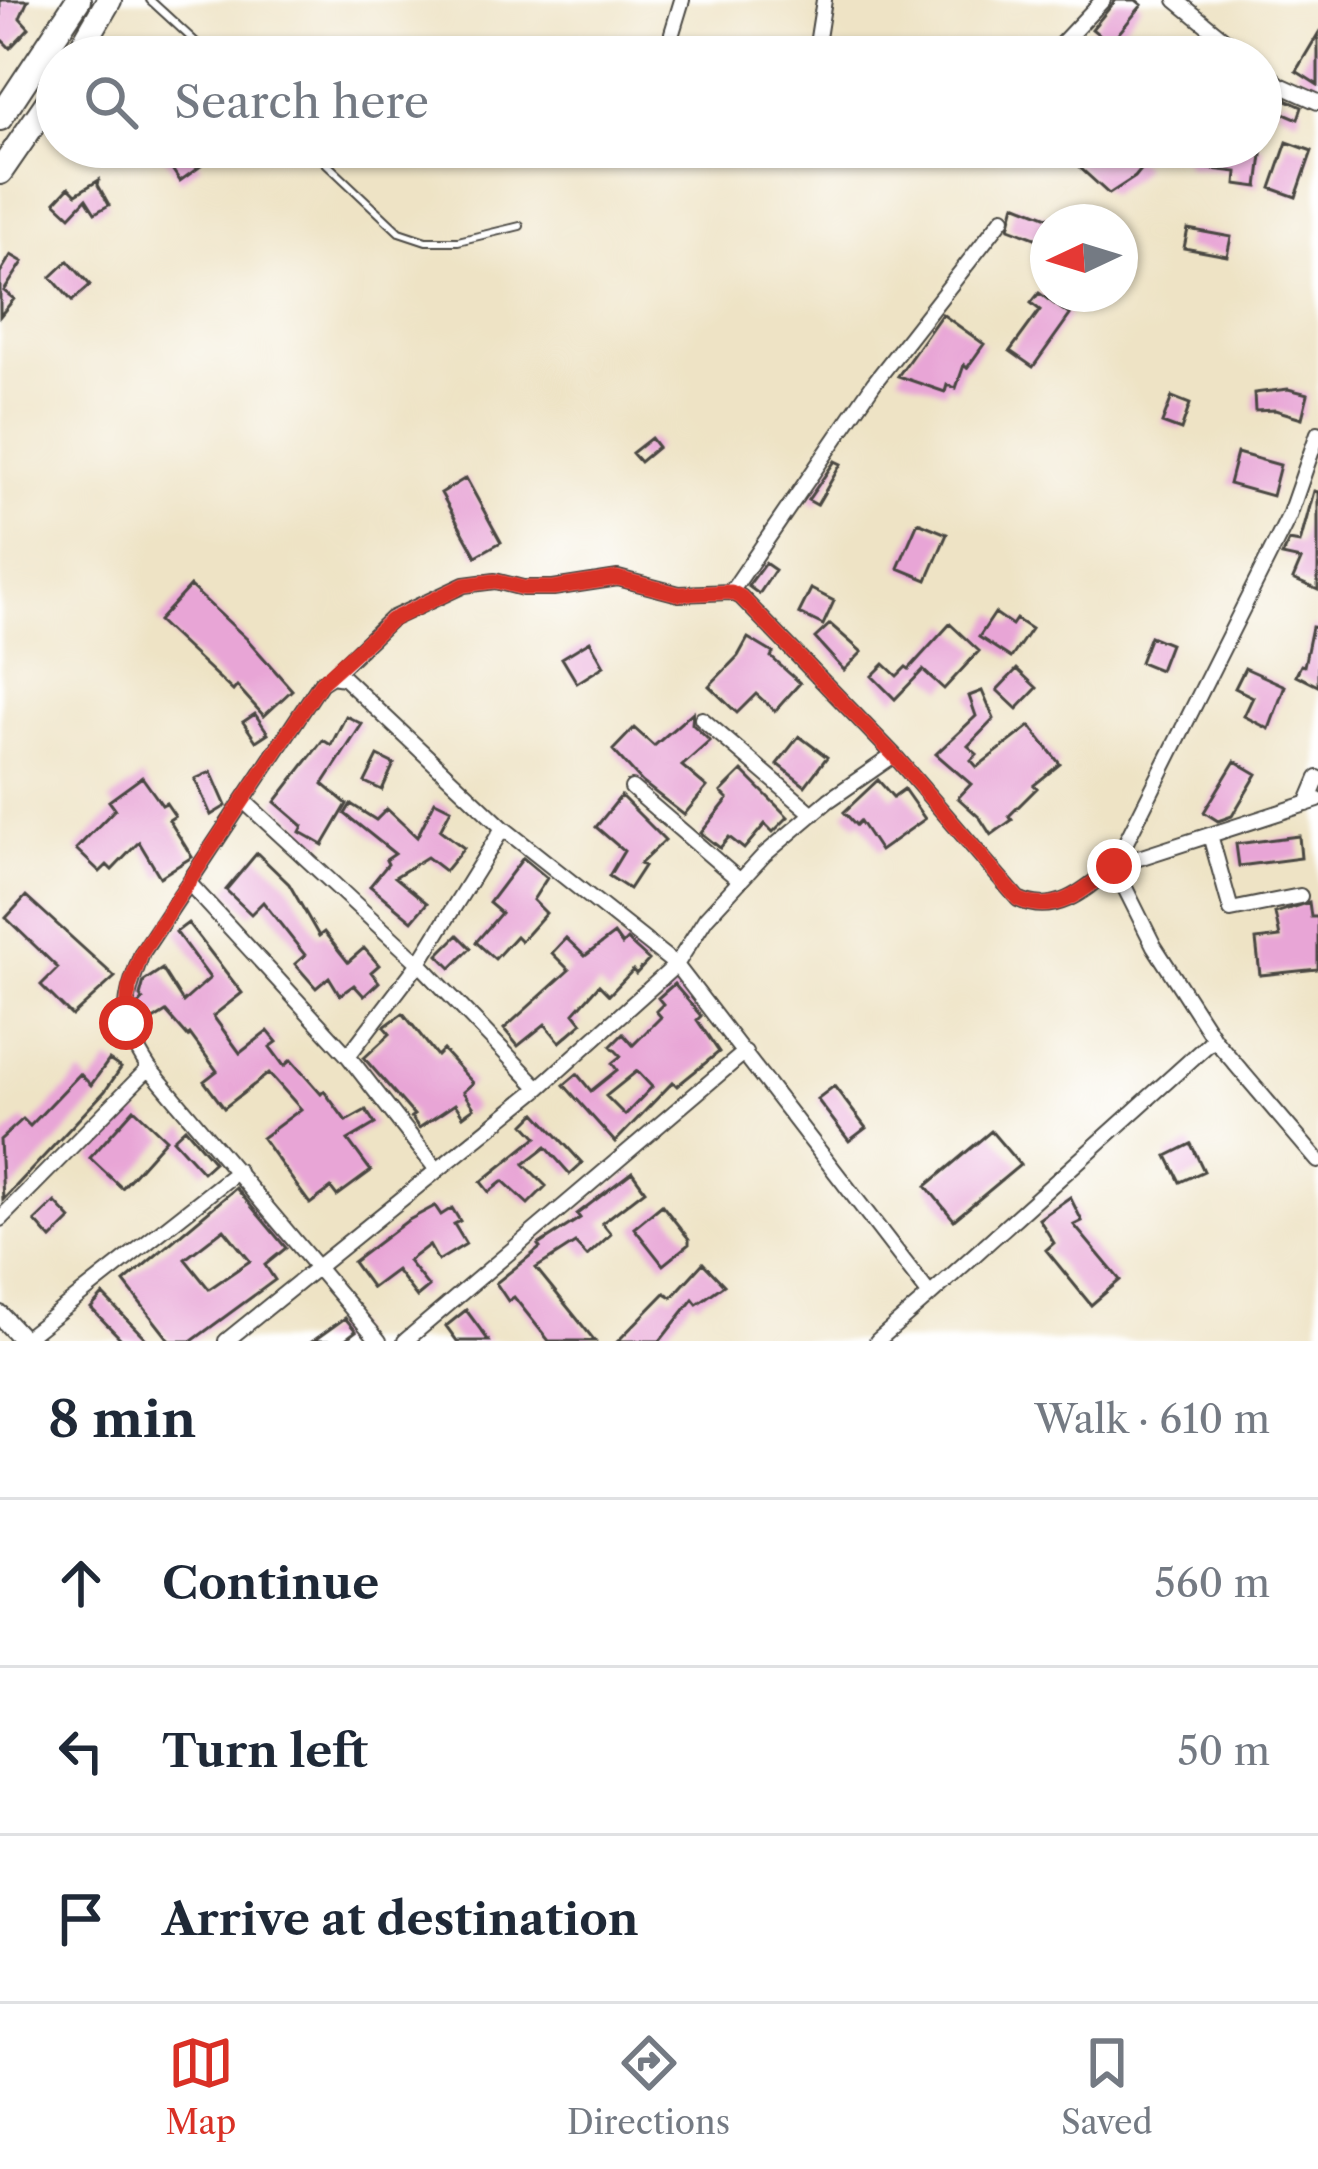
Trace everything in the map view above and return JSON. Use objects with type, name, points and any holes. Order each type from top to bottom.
[{"type":"highway","points":[[54,36],[78,0]]},
{"type":"highway","points":[[89,36],[110,0]]},
{"type":"highway","points":[[0,118],[36,64]]},
{"type":"highway","points":[[0,172],[36,120]]},
{"type":"main road","points":[[0,1315],[23,1340]]},
{"type":"street","points":[[672,33],[682,0]]},
{"type":"street","points":[[818,36],[824,0]]},
{"type":"street","points":[[1069,36],[1103,0]]},
{"type":"street","points":[[1176,0],[1220,36]]},
{"type":"street","points":[[1282,86],[1318,101]]},
{"type":"street","points":[[731,592],[874,383],[1003,218]]},
{"type":"street","points":[[1114,866],[1289,516],[1318,433]]},
{"type":"street","points":[[379,1341],[149,1068],[128,1036],[129,988],[142,952],[321,683],[391,620],[464,585],[495,581],[553,588],[617,578],[679,594],[731,592],[894,755],[1018,899],[1045,906],[1075,897],[1114,866],[1312,802],[1318,778]]},
{"type":"street","points":[[332,676],[344,679],[503,828],[676,965],[930,1295]]},
{"type":"street","points":[[702,719],[813,814]]},
{"type":"street","points":[[226,1341],[538,1088],[676,965],[706,918],[739,880],[813,814],[894,755]]},
{"type":"street","points":[[632,788],[739,880]]},
{"type":"street","points":[[245,802],[419,963],[538,1088]]},
{"type":"street","points":[[348,1055],[419,963],[503,828]]},
{"type":"street","points":[[1210,835],[1232,910],[1300,896]]},
{"type":"street","points":[[1114,866],[1154,946],[1214,1039],[1318,1161]]},
{"type":"street","points":[[189,884],[348,1055],[437,1170]]},
{"type":"street","points":[[877,1341],[1214,1039]]},
{"type":"street","points":[[406,1341],[746,1052]]},
{"type":"street","points":[[0,1219],[149,1068]]},
{"type":"street","points":[[23,1340],[238,1171]]},
{"type":"lane","points":[[150,0],[189,36]]},
{"type":"lane","points":[[331,168],[399,232],[426,241],[458,241],[520,226]]},
{"type":"building","points":[[0,0],[28,0],[20,18],[29,28],[10,48],[0,38]]},
{"type":"building","points":[[1116,0],[1136,0],[1142,5],[1117,36],[1100,36],[1092,29]]},
{"type":"building","points":[[1318,34],[1318,85],[1296,71]]},
{"type":"building","points":[[1282,98],[1302,107],[1298,119],[1282,112]]},
{"type":"building","points":[[1287,142],[1312,151],[1296,197],[1271,188],[1282,168]]},
{"type":"building","points":[[171,168],[198,168],[180,181]]},
{"type":"building","points":[[1080,168],[1142,168],[1135,177],[1109,194]]},
{"type":"building","points":[[1202,168],[1260,168],[1258,187],[1236,184],[1237,172]]},
{"type":"building","points":[[99,180],[109,205],[95,213],[86,199],[70,216],[55,202],[69,187],[76,194]]},
{"type":"building","points":[[1015,204],[1030,210],[1030,236],[1009,228]]},
{"type":"building","points":[[1188,229],[1231,237],[1227,256],[1184,248]]},
{"type":"building","points":[[11,255],[23,262],[4,291],[14,299],[0,316],[0,273]]},
{"type":"building","points":[[68,261],[90,285],[72,301],[51,277]]},
{"type":"building","points":[[1039,312],[1070,315],[1033,367],[1010,351]]},
{"type":"building","points":[[942,314],[984,344],[967,368],[964,365],[956,388],[947,385],[945,392],[898,376]]},
{"type":"building","points":[[1288,389],[1308,394],[1302,418],[1275,410],[1255,411],[1254,393]]},
{"type":"building","points":[[1172,397],[1190,404],[1181,430],[1162,423]]},
{"type":"building","points":[[651,438],[658,447],[640,462],[632,453]]},
{"type":"building","points":[[1237,453],[1280,465],[1272,496],[1229,484]]},
{"type":"building","points":[[835,461],[841,464],[817,505],[808,500]]},
{"type":"building","points":[[466,478],[501,542],[476,556],[441,493]]},
{"type":"building","points":[[1314,491],[1318,492],[1318,590],[1293,579],[1301,560],[1282,556],[1289,541],[1300,543]]},
{"type":"building","points":[[918,522],[947,534],[927,580],[898,568]]},
{"type":"building","points":[[765,563],[775,570],[759,594],[748,586]]},
{"type":"building","points":[[190,586],[292,690],[264,716],[237,686],[233,691],[158,621]]},
{"type":"building","points":[[811,589],[834,601],[823,625],[799,613]]},
{"type":"building","points":[[995,613],[1012,625],[1016,619],[1031,629],[1011,658],[979,637]]},
{"type":"building","points":[[830,624],[862,652],[844,670],[815,638]]},
{"type":"building","points":[[950,624],[979,651],[944,689],[923,670],[895,699],[872,676],[884,664],[897,676],[909,669]]},
{"type":"building","points":[[1312,627],[1318,628],[1318,686],[1296,675],[1304,666]]},
{"type":"building","points":[[1150,636],[1170,644],[1160,670],[1140,662]]},
{"type":"building","points":[[748,638],[773,653],[771,657],[800,683],[775,711],[756,694],[737,713],[709,686]]},
{"type":"building","points":[[590,641],[604,666],[577,683],[562,658]]},
{"type":"building","points":[[1245,668],[1285,686],[1269,729],[1244,716],[1253,697],[1235,688]]},
{"type":"building","points":[[1017,669],[1037,688],[1017,709],[997,690]]},
{"type":"building","points":[[982,691],[994,719],[968,746],[977,754],[971,760],[977,767],[1030,726],[1060,764],[1034,785],[1037,788],[1009,816],[1012,820],[991,835],[958,798],[971,784],[936,754],[976,716],[969,696]]},
{"type":"building","points":[[693,712],[692,724],[710,741],[682,766],[707,787],[684,815],[642,782],[613,750],[634,728],[654,746]]},
{"type":"building","points":[[255,714],[268,733],[256,741],[243,722]]},
{"type":"building","points":[[346,716],[362,724],[323,784],[347,804],[323,845],[300,832],[303,826],[275,802],[323,740],[331,745]]},
{"type":"building","points":[[799,736],[827,757],[805,786],[777,764]]},
{"type":"building","points":[[378,756],[394,764],[382,790],[365,782]]},
{"type":"building","points":[[1235,761],[1257,774],[1232,816],[1218,821],[1204,812]]},
{"type":"building","points":[[742,771],[788,817],[773,832],[765,824],[744,849],[729,837],[720,848],[701,833],[728,799],[721,792]]},
{"type":"building","points":[[211,772],[226,806],[211,815],[195,779]]},
{"type":"building","points":[[142,777],[175,816],[169,820],[192,857],[160,877],[139,842],[112,870],[107,865],[100,872],[76,849],[115,809],[109,801]]},
{"type":"building","points":[[878,780],[893,797],[904,789],[925,819],[880,851],[860,821],[856,825],[844,812]]},
{"type":"building","points":[[621,796],[665,840],[640,864],[644,866],[629,889],[609,876],[624,851],[596,827]]},
{"type":"building","points":[[435,801],[451,809],[440,830],[464,848],[445,871],[427,857],[395,877],[427,903],[412,921],[370,886],[395,854],[345,814],[351,804],[376,820],[387,809],[417,837]]},
{"type":"building","points":[[1299,836],[1301,858],[1239,866],[1236,844]]},
{"type":"building","points":[[257,853],[289,884],[319,936],[324,932],[348,962],[364,948],[379,965],[371,972],[379,982],[364,996],[354,985],[340,995],[329,977],[316,988],[295,964],[305,955],[263,902],[251,914],[226,890]]},
{"type":"building","points":[[523,858],[547,878],[533,900],[546,913],[521,941],[516,936],[495,959],[476,942],[501,913],[489,903]]},
{"type":"building","points":[[26,896],[115,977],[72,1016],[41,985],[58,968],[6,918]]},
{"type":"building","points":[[1309,902],[1311,917],[1318,917],[1318,969],[1260,975],[1256,940],[1280,937],[1275,913]]},
{"type":"building","points":[[188,923],[242,993],[213,1016],[240,1053],[268,1031],[277,1042],[270,1047],[284,1066],[291,1060],[321,1094],[324,1091],[346,1121],[366,1110],[375,1124],[348,1140],[371,1171],[337,1196],[331,1188],[310,1204],[262,1138],[301,1109],[269,1073],[224,1108],[204,1081],[217,1071],[190,1034],[188,1037],[166,1012],[150,1022],[139,1005],[144,981],[162,969],[183,1002],[210,978],[176,932]]},
{"type":"building","points":[[614,934],[622,945],[627,940],[649,960],[609,995],[599,985],[574,1013],[582,1023],[560,1042],[545,1024],[518,1046],[504,1029],[569,970],[552,953],[566,938],[585,956]]},
{"type":"building","points":[[458,935],[471,948],[451,968],[438,955]]},
{"type":"building","points":[[674,984],[701,1016],[697,1020],[719,1052],[677,1086],[673,1082],[615,1142],[564,1085],[577,1074],[591,1091],[617,1070],[612,1063],[621,1056],[611,1046],[623,1034],[633,1045],[661,1017],[656,1011],[663,1004],[658,998]],"holes":[[[637,1071],[652,1087],[625,1115],[606,1096]]]},
{"type":"building","points":[[403,1013],[437,1056],[443,1050],[473,1083],[463,1092],[474,1108],[463,1116],[455,1104],[419,1128],[414,1115],[364,1058],[390,1034],[384,1027]]},
{"type":"building","points":[[109,1060],[121,1068],[105,1091],[3,1200],[0,1140],[23,1119],[30,1126],[80,1074],[91,1085]]},
{"type":"building","points":[[834,1086],[866,1128],[849,1141],[817,1099]]},
{"type":"building","points":[[134,1109],[166,1139],[122,1188],[90,1158]]},
{"type":"building","points":[[536,1113],[582,1163],[570,1174],[546,1147],[524,1164],[546,1186],[528,1204],[503,1181],[489,1192],[481,1182],[537,1137],[525,1124]]},
{"type":"building","points":[[185,1128],[214,1162],[203,1172],[173,1139]]},
{"type":"building","points":[[991,1131],[1020,1165],[954,1220],[926,1186]]},
{"type":"building","points":[[1191,1144],[1204,1171],[1180,1182],[1167,1156]]},
{"type":"building","points":[[632,1172],[645,1190],[602,1223],[611,1234],[587,1256],[575,1243],[536,1268],[595,1341],[549,1341],[514,1297],[508,1301],[496,1283]]},
{"type":"building","points":[[236,1188],[286,1248],[265,1265],[275,1280],[192,1341],[170,1341],[124,1282]],"holes":[[[224,1229],[250,1261],[209,1289],[185,1259]]]},
{"type":"building","points":[[1070,1197],[1082,1221],[1074,1225],[1120,1280],[1091,1305],[1046,1250],[1054,1243],[1039,1219]]},
{"type":"building","points":[[55,1202],[71,1219],[51,1239],[35,1221]]},
{"type":"building","points":[[662,1205],[689,1239],[663,1265],[634,1228]]},
{"type":"building","points":[[435,1206],[441,1215],[452,1208],[460,1221],[454,1224],[466,1244],[438,1261],[429,1245],[408,1261],[429,1287],[417,1297],[396,1270],[372,1288],[353,1262]]},
{"type":"building","points":[[703,1263],[724,1285],[697,1304],[693,1299],[660,1341],[618,1341],[665,1293],[672,1297]]},
{"type":"building","points":[[103,1295],[148,1341],[123,1341],[91,1308]]},
{"type":"building","points":[[466,1310],[489,1341],[457,1341],[446,1326]]},
{"type":"building","points":[[345,1318],[356,1331],[343,1341],[313,1341]]},
{"type":"route","points":[[126,1023],[129,988],[142,952],[321,683],[391,620],[464,585],[482,582],[553,588],[617,578],[679,594],[731,592],[894,755],[1018,899],[1045,906],[1075,897],[1114,866]]}]
